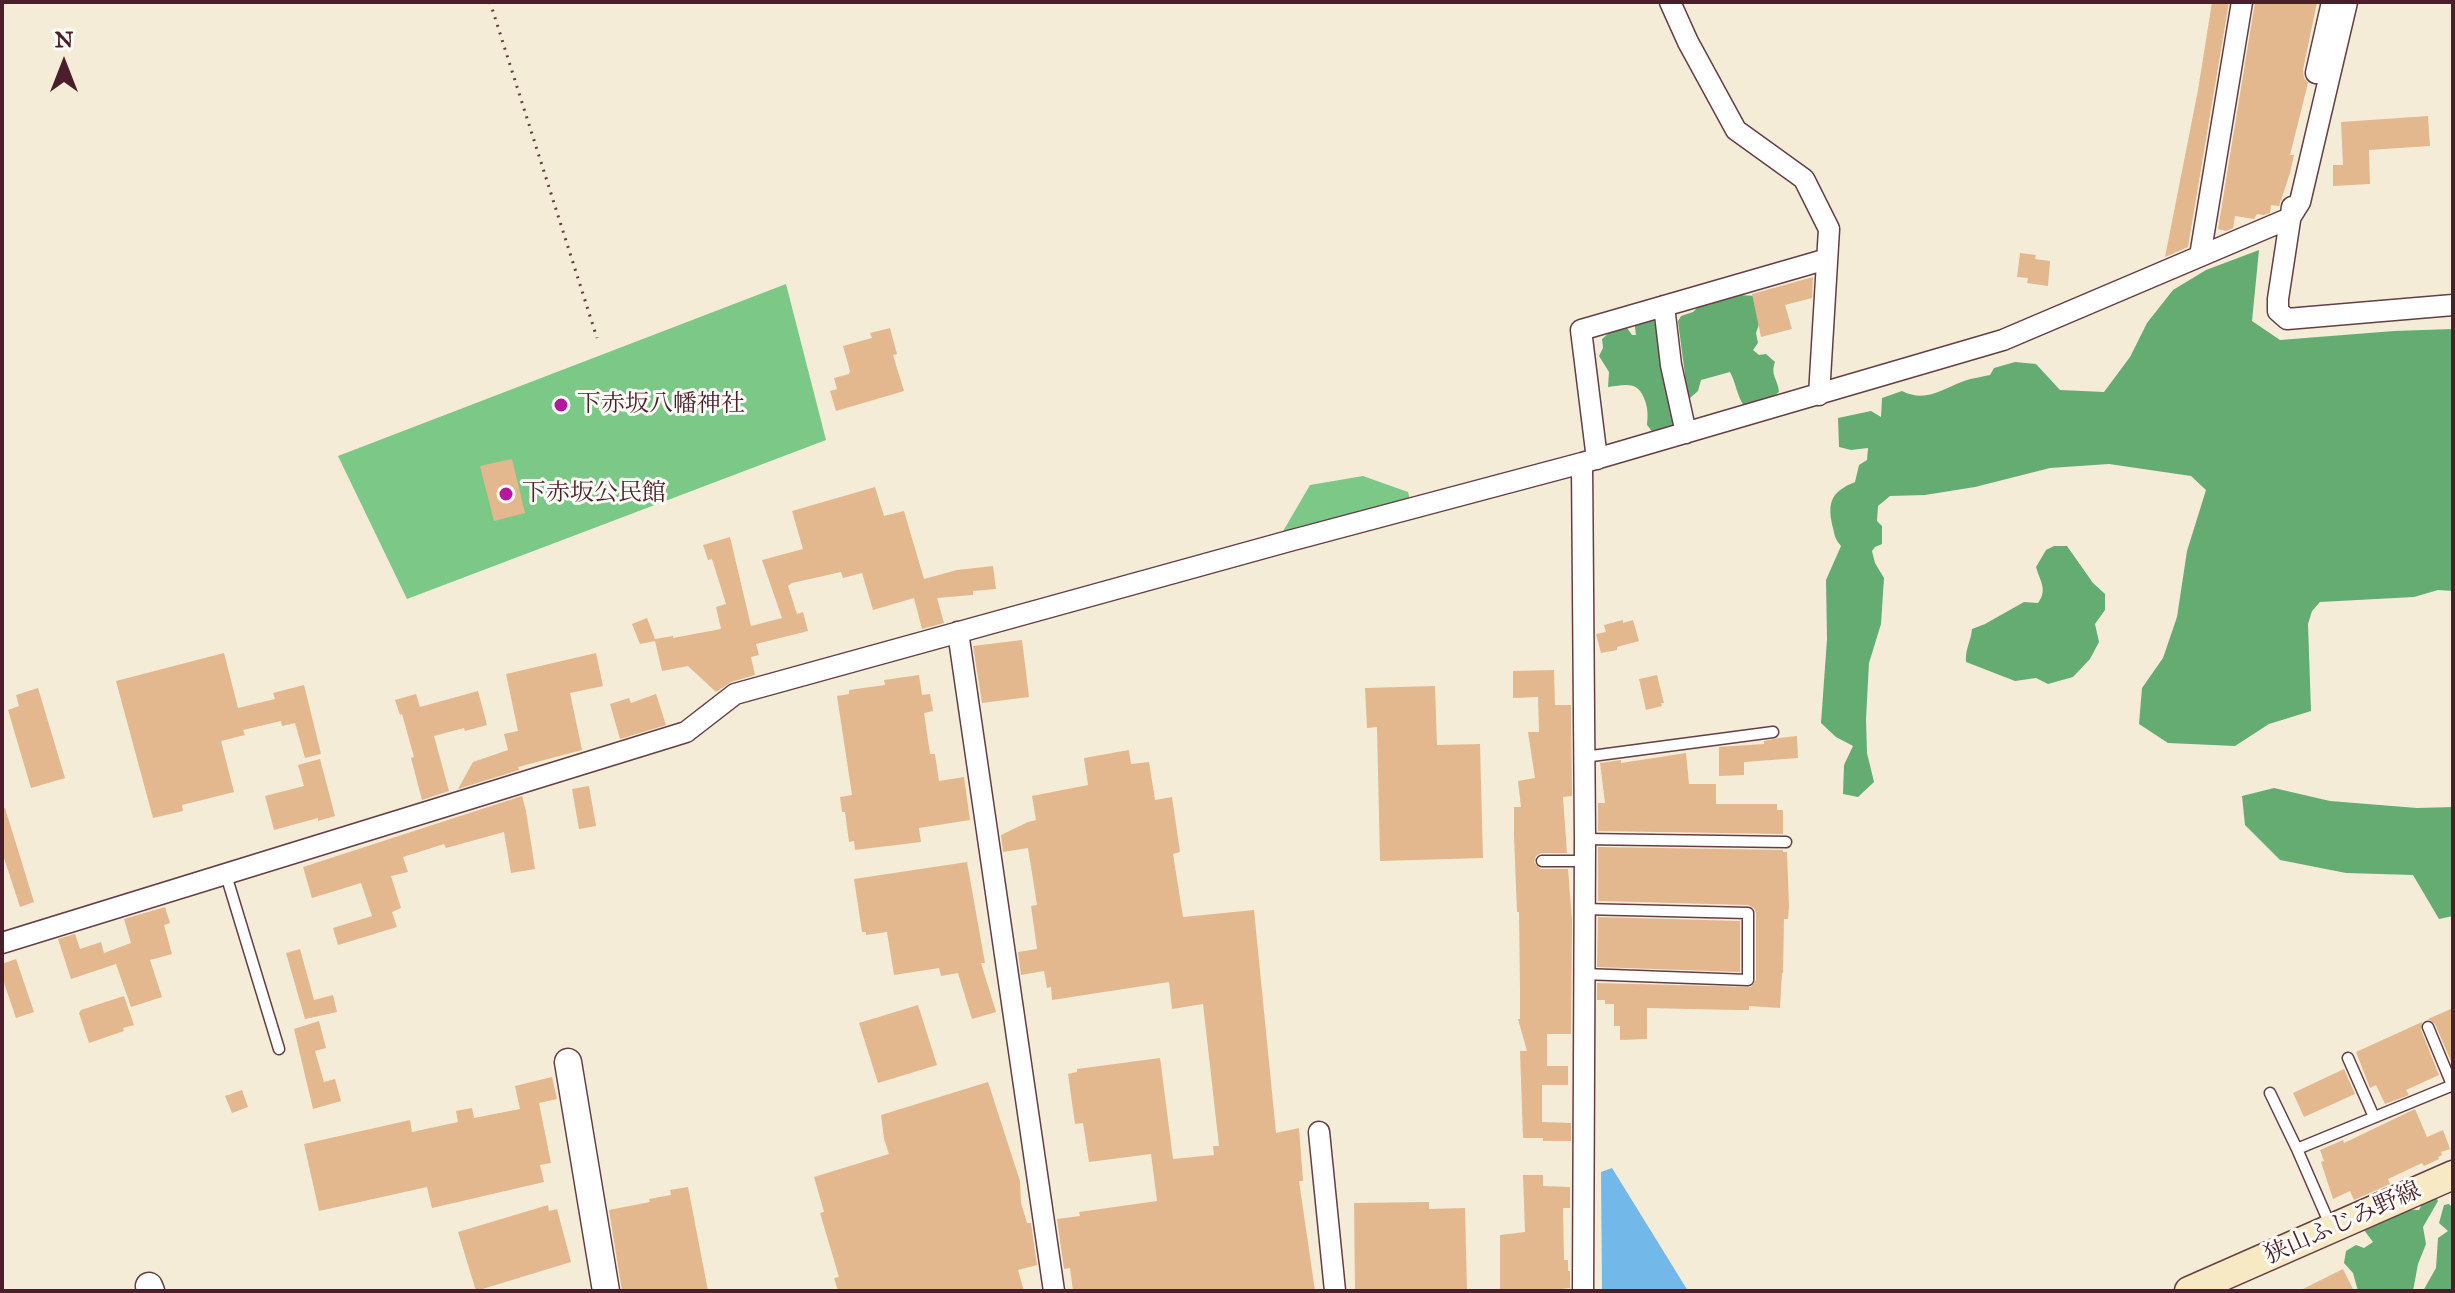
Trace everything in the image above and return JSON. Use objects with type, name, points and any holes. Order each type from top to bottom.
[{"type":"main road","name":"狭山ふじみ野線","points":[[2198,1289],[2331,1229],[2451,1182]]},
{"type":"street","points":[[1670,2],[1736,130],[1804,179],[1829,229],[1819,395]]},
{"type":"street","points":[[2200,256],[2242,2]]},
{"type":"street","points":[[2332,2],[2309,108],[2278,311],[2287,319],[2453,305]]},
{"type":"street","points":[[2,943],[686,732],[735,694],[1590,461],[2003,340],[2290,218],[2300,202],[2347,2]]},
{"type":"street","points":[[1583,1291],[1584,757],[1590,461],[1581,330],[1827,259]]},
{"type":"street","points":[[1664,306],[1671,365],[1686,433]]},
{"type":"street","points":[[958,632],[1054,1291]]},
{"type":"street","points":[[568,1062],[606,1291]]},
{"type":"street","points":[[1319,1132],[1335,1291]]},
{"type":"lane","points":[[1584,757],[1773,732]]},
{"type":"lane","points":[[1585,839],[1786,842]]},
{"type":"lane","points":[[1542,861],[1584,861]]},
{"type":"lane","points":[[226,875],[279,1049]]},
{"type":"lane","points":[[1583,909],[1748,913],[1748,980],[1583,974]]},
{"type":"lane","points":[[2297,1149],[2453,1086],[2428,1027]]},
{"type":"lane","points":[[2348,1058],[2374,1117]]},
{"type":"lane","points":[[2270,1093],[2331,1229]]},
{"type":"path","points":[[490,2],[597,338]]},
{"type":"green space","points":[[2259,250],[2252,321],[2280,340],[2453,329],[2453,591],[2438,590],[2414,597],[2320,602],[2312,611],[2308,624],[2311,711],[2269,724],[2235,746],[2168,743],[2139,724],[2142,688],[2163,658],[2177,617],[2187,551],[2206,490],[2191,476],[2109,464],[2050,468],[1975,487],[1925,495],[1890,496],[1878,506],[1877,521],[1882,526],[1882,544],[1872,551],[1884,578],[1881,624],[1869,663],[1866,719],[1867,753],[1874,782],[1858,797],[1843,794],[1844,765],[1853,746],[1836,737],[1821,723],[1827,639],[1826,580],[1841,546],[1834,534],[1831,506],[1840,490],[1855,482],[1859,465],[1867,460],[1868,448],[1851,450],[1839,447],[1838,418],[1871,411],[1881,417],[1882,398],[1902,391],[1919,396],[1934,394],[1967,380],[1990,375],[1994,368],[2015,362],[2036,364],[2060,390],[2104,392],[2130,357],[2147,323],[2173,290],[2206,270]]},
{"type":"green space","points":[[786,284],[826,440],[407,599],[338,456]]},
{"type":"green space","points":[[1723,294],[1756,296],[1760,321],[1756,333],[1758,343],[1753,350],[1759,355],[1766,354],[1775,362],[1774,374],[1779,392],[1765,403],[1744,406],[1730,372],[1701,380],[1698,391],[1690,398],[1684,387],[1678,321],[1681,316],[1693,312],[1700,305],[1709,305]]},
{"type":"green space","points":[[1645,315],[1654,320],[1674,425],[1670,432],[1655,435],[1647,425],[1647,408],[1641,393],[1630,385],[1608,387],[1609,372],[1599,356],[1603,348],[1602,339],[1619,324],[1625,325],[1632,335],[1636,335],[1634,320]]},
{"type":"green space","points":[[1363,476],[1408,492],[1412,507],[1282,533],[1310,485]]},
{"type":"green space","points":[[2054,546],[2067,546],[2093,583],[2105,594],[2105,610],[2095,624],[2099,642],[2090,659],[2073,677],[2048,684],[2036,678],[2015,681],[1966,662],[1972,629],[2024,602],[2038,603],[2043,590],[2036,567],[2046,550]]},
{"type":"green space","points":[[2274,788],[2330,801],[2417,808],[2453,807],[2453,916],[2439,919],[2413,875],[2346,873],[2280,860],[2245,825],[2242,796]]},
{"type":"green space","points":[[2436,1197],[2438,1201],[2423,1227],[2426,1244],[2413,1291],[2358,1291],[2353,1273],[2344,1263],[2346,1251],[2356,1245],[2364,1248],[2373,1242],[2364,1230],[2369,1223],[2399,1209],[2419,1210],[2423,1202]]},
{"type":"green space","points":[[2449,1204],[2453,1208],[2453,1291],[2423,1291],[2436,1268],[2438,1238],[2448,1231],[2439,1223],[2444,1205]]},
{"type":"water","points":[[1612,1168],[1688,1291],[1602,1291],[1601,1172]]},
{"type":"building","points":[[2212,2],[2229,2],[2188,247],[2165,257],[2198,90]]},
{"type":"building","points":[[2255,2],[2317,2],[2303,70],[2308,83],[2290,155],[2294,155],[2290,173],[2279,206],[2271,205],[2270,213],[2257,214],[2254,219],[2235,216],[2233,228],[2226,231],[2218,229]]},
{"type":"building","points":[[2428,116],[2430,146],[2369,150],[2370,184],[2333,186],[2333,165],[2343,165],[2341,122]]},
{"type":"building","points":[[2020,253],[2050,261],[2048,286],[2027,283],[2028,278],[2017,277]]},
{"type":"building","points":[[1813,277],[1812,298],[1785,305],[1792,329],[1761,337],[1752,294]]},
{"type":"building","points":[[890,328],[897,354],[893,355],[904,391],[836,411],[830,391],[837,389],[834,378],[850,371],[843,346],[872,338],[870,333]]},
{"type":"building","name":"下赤坂公民館","points":[[512,459],[525,513],[494,521],[480,466]]},
{"type":"building","points":[[875,487],[884,516],[904,511],[924,579],[957,570],[993,566],[996,589],[973,591],[973,595],[937,598],[944,623],[922,629],[914,598],[873,610],[862,573],[843,578],[841,572],[792,583],[788,586],[797,614],[803,612],[808,631],[756,644],[759,655],[751,657],[755,675],[731,682],[716,692],[688,666],[662,671],[655,641],[640,644],[632,624],[647,618],[655,639],[721,629],[716,607],[726,604],[712,559],[708,560],[703,545],[730,537],[751,626],[782,618],[762,560],[803,549],[792,511]]},
{"type":"building","points":[[1623,620],[1623,623],[1633,620],[1639,641],[1601,653],[1596,634],[1606,632],[1604,625]]},
{"type":"building","points":[[1022,640],[1029,697],[982,703],[973,646]]},
{"type":"building","points":[[224,653],[238,708],[275,699],[273,693],[304,685],[321,754],[305,758],[295,723],[282,726],[281,721],[243,730],[245,735],[221,741],[234,792],[182,805],[183,811],[153,818],[116,681]]},
{"type":"building","points":[[596,653],[603,686],[570,693],[582,750],[518,767],[519,770],[458,789],[473,762],[508,750],[504,734],[518,731],[506,674]]},
{"type":"building","points":[[1554,670],[1555,705],[1571,705],[1572,796],[1563,797],[1567,853],[1541,853],[1534,862],[1541,869],[1568,869],[1572,920],[1571,1034],[1547,1034],[1547,1066],[1568,1066],[1568,1085],[1542,1085],[1542,1122],[1571,1123],[1571,1141],[1523,1138],[1520,1051],[1527,1051],[1518,1019],[1519,912],[1514,807],[1521,807],[1518,781],[1535,778],[1528,732],[1539,732],[1538,697],[1513,698],[1513,671]]},
{"type":"building","points":[[919,675],[922,695],[930,694],[933,711],[924,713],[930,754],[935,754],[939,781],[964,777],[970,820],[919,828],[921,842],[855,850],[854,841],[849,842],[840,797],[852,795],[837,696],[849,694],[849,690],[885,685],[884,680]]},
{"type":"building","points":[[1657,675],[1664,703],[1646,710],[1639,679]]},
{"type":"building","points":[[1435,686],[1437,745],[1480,744],[1483,858],[1380,861],[1377,727],[1367,728],[1365,688]]},
{"type":"building","points":[[38,688],[65,778],[31,788],[8,710],[19,706],[16,695]]},
{"type":"building","points":[[478,691],[487,725],[434,736],[449,791],[422,800],[411,758],[414,757],[395,700],[416,694],[420,707]]},
{"type":"building","points":[[656,694],[666,725],[620,739],[610,704],[629,698],[631,703]]},
{"type":"building","points":[[1797,736],[1798,758],[1744,762],[1744,775],[1719,776],[1719,747],[1764,744],[1764,741]]},
{"type":"building","points":[[1129,750],[1131,764],[1149,762],[1155,800],[1172,797],[1180,852],[1173,854],[1183,917],[1254,910],[1276,1133],[1299,1128],[1303,1181],[1299,1181],[1315,1291],[1073,1291],[1070,1268],[1064,1269],[1057,1219],[1080,1216],[1079,1212],[1157,1201],[1151,1154],[1089,1162],[1083,1123],[1075,1124],[1068,1074],[1077,1072],[1077,1069],[1160,1058],[1173,1159],[1214,1155],[1213,1146],[1219,1146],[1203,1004],[1172,1009],[1169,982],[1052,1000],[1051,987],[1047,988],[1044,971],[1021,975],[1018,952],[1037,949],[1031,906],[1037,905],[1028,848],[1003,852],[1001,835],[1036,820],[1032,796],[1088,785],[1084,758]]},
{"type":"building","points":[[1686,753],[1689,784],[1716,784],[1716,804],[1777,804],[1777,810],[1783,810],[1783,834],[1598,831],[1598,803],[1605,803],[1600,763],[1621,760],[1621,763]]},
{"type":"building","points":[[320,759],[335,816],[274,830],[265,796],[304,786],[298,765]]},
{"type":"building","points":[[589,786],[596,826],[579,829],[572,789]]},
{"type":"building","points":[[522,796],[535,869],[511,873],[504,832],[446,848],[444,844],[403,857],[408,872],[391,876],[401,908],[392,912],[397,927],[338,945],[333,928],[372,916],[361,883],[312,898],[303,867]]},
{"type":"building","points":[[5,808],[34,902],[20,907],[2,852],[2,809]]},
{"type":"building","points":[[1598,847],[1787,852],[1789,907],[1788,919],[1784,919],[1780,1008],[1647,1008],[1647,1039],[1620,1040],[1620,1026],[1614,1026],[1614,1004],[1597,1000],[1597,983],[1751,987],[1756,980],[1756,913],[1748,905],[1598,901]]},
{"type":"building","points":[[967,862],[985,963],[981,963],[996,1012],[972,1019],[958,973],[941,976],[939,968],[894,975],[887,932],[866,935],[862,932],[854,879]]},
{"type":"building","points":[[165,907],[170,923],[164,925],[172,954],[150,960],[162,997],[131,1007],[116,964],[71,979],[58,939],[75,934],[80,949],[101,942],[104,953],[131,943],[124,919]]},
{"type":"building","points":[[1598,917],[1740,921],[1740,972],[1597,967]]},
{"type":"building","points":[[300,949],[314,1000],[333,995],[337,1012],[305,1019],[286,953]]},
{"type":"building","points":[[16,959],[34,1012],[16,1018],[2,977],[2,964]]},
{"type":"building","points":[[124,996],[134,1025],[89,1043],[79,1013],[81,1010]]},
{"type":"building","points":[[918,1005],[937,1065],[878,1083],[859,1023]]},
{"type":"building","points":[[2453,1008],[2453,1066],[2435,1024],[2428,1019]]},
{"type":"building","points":[[319,1021],[326,1048],[315,1051],[324,1082],[335,1079],[341,1101],[313,1109],[294,1029]]},
{"type":"building","points":[[2422,1022],[2421,1030],[2439,1075],[2406,1090],[2409,1095],[2385,1104],[2376,1085],[2370,1088],[2356,1052]]},
{"type":"building","points":[[2344,1069],[2355,1094],[2304,1117],[2293,1093]]},
{"type":"building","points":[[552,1077],[557,1099],[539,1103],[551,1163],[540,1165],[544,1182],[432,1208],[427,1187],[319,1211],[304,1144],[410,1120],[412,1132],[458,1122],[456,1111],[472,1108],[474,1118],[520,1109],[515,1086]]},
{"type":"building","points":[[988,1082],[1020,1181],[1021,1203],[1027,1223],[1031,1223],[1037,1265],[1018,1270],[1024,1291],[838,1291],[834,1278],[839,1277],[820,1213],[824,1212],[814,1177],[889,1154],[881,1115]]},
{"type":"building","points":[[242,1090],[248,1107],[232,1113],[225,1096]]},
{"type":"building","points":[[2415,1109],[2427,1137],[2443,1130],[2450,1149],[2441,1152],[2439,1159],[2424,1166],[2422,1163],[2388,1179],[2390,1184],[2354,1200],[2350,1191],[2333,1199],[2320,1150],[2343,1140],[2344,1143]]},
{"type":"building","points":[[1523,1175],[1543,1175],[1543,1186],[1570,1187],[1570,1208],[1563,1208],[1564,1260],[1568,1260],[1570,1288],[1500,1291],[1500,1235],[1525,1232]]},
{"type":"building","points":[[688,1187],[708,1291],[622,1291],[609,1210],[650,1202],[649,1199],[671,1195],[670,1190]]},
{"type":"building","points":[[1429,1202],[1429,1209],[1465,1208],[1467,1291],[1355,1291],[1354,1203]]},
{"type":"building","points":[[548,1205],[549,1211],[557,1209],[571,1262],[476,1291],[458,1232]]},
{"type":"building","points":[[2343,1269],[2354,1291],[2299,1291]]},
{"type":"place","name":"下赤坂八幡神社","points":[[561,405]]},
{"type":"place","name":"下赤坂公民館","points":[[506,494]]}]
